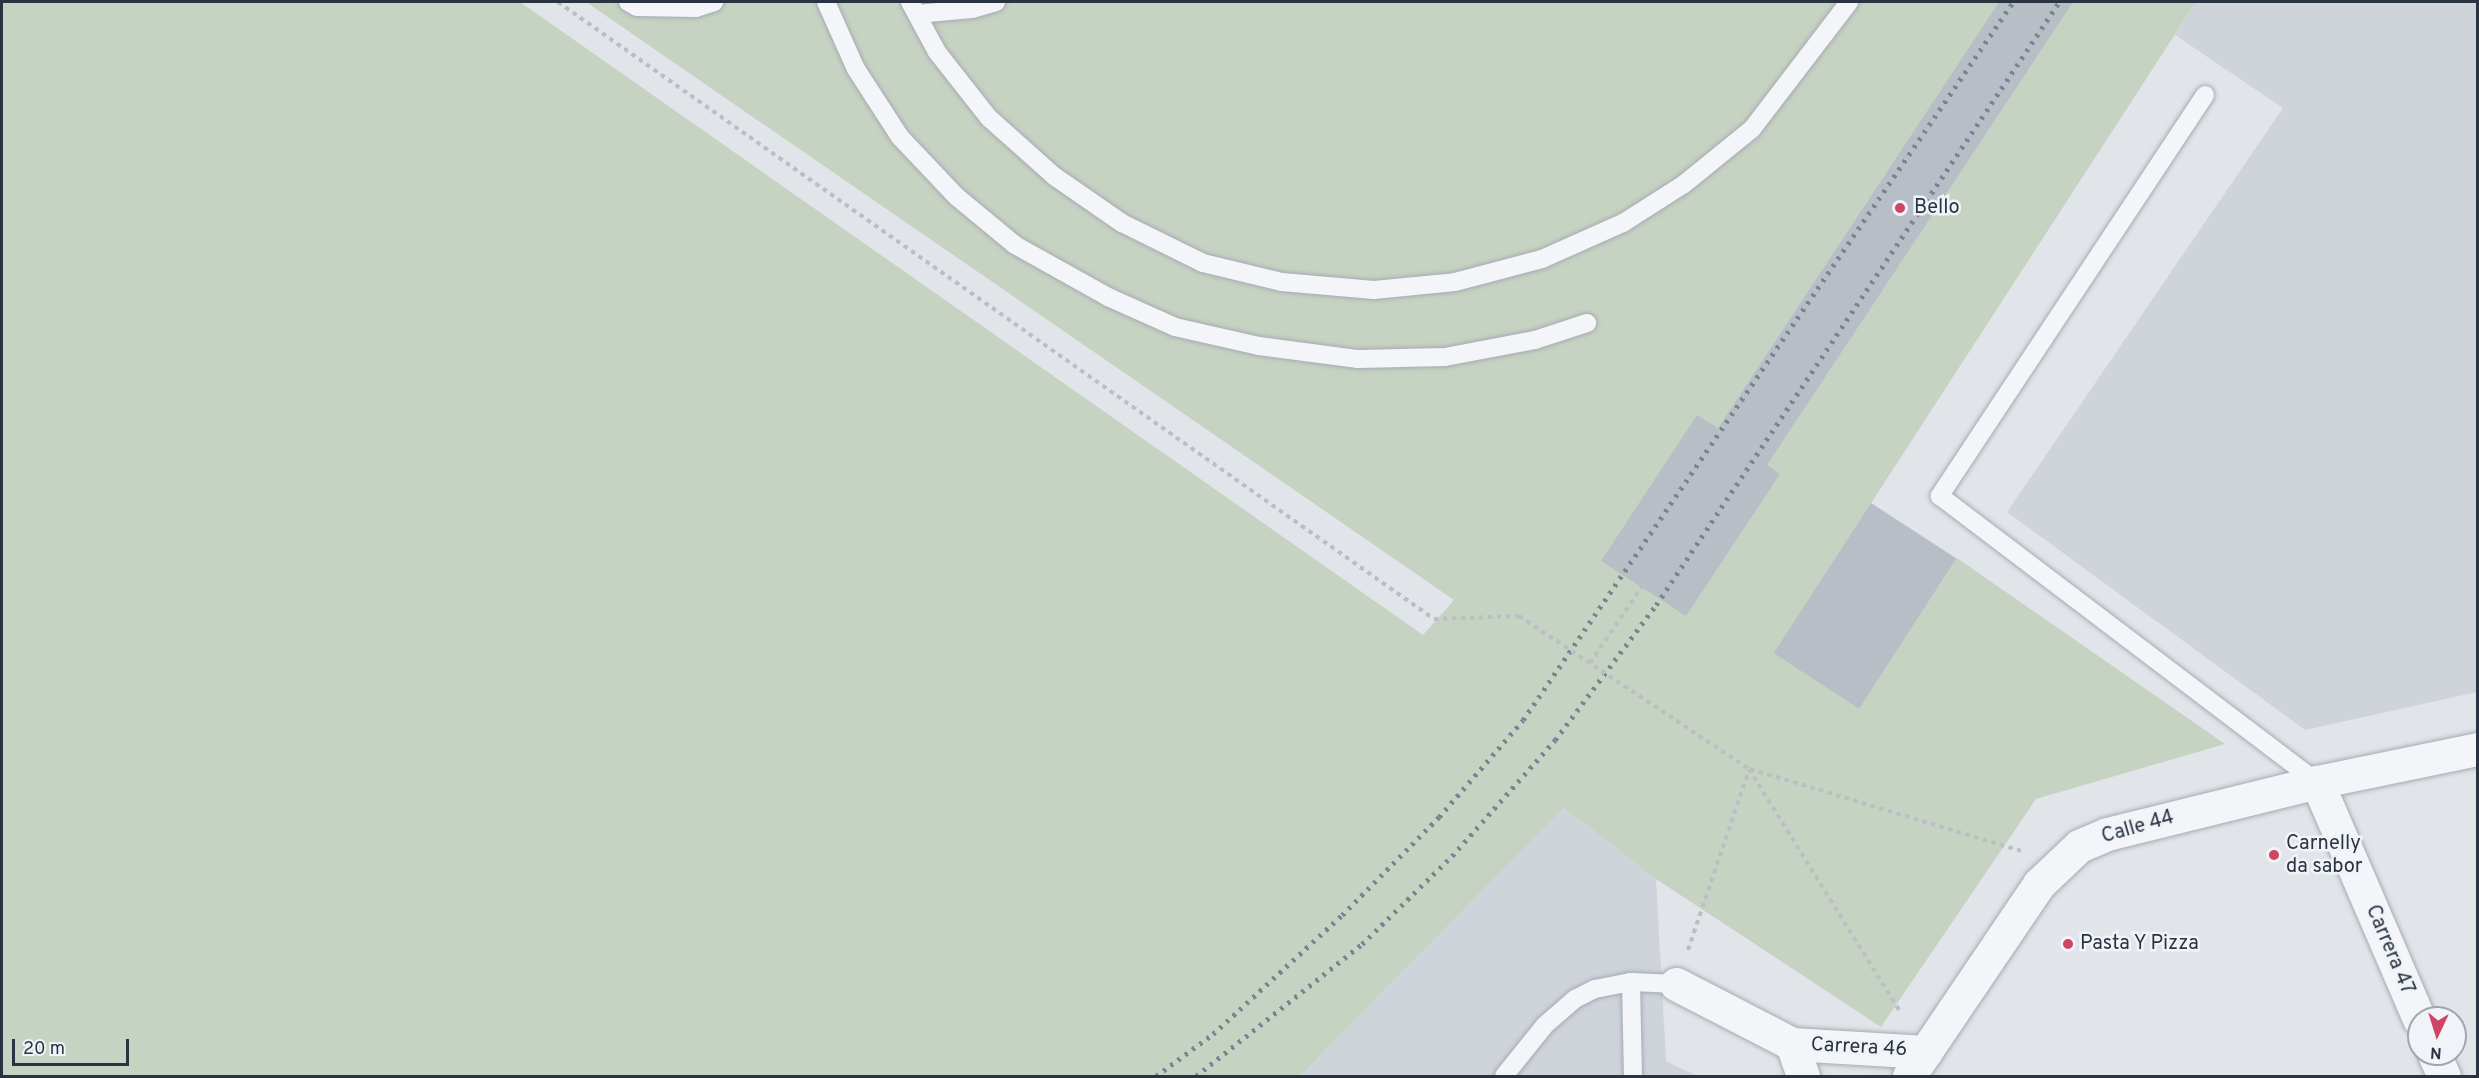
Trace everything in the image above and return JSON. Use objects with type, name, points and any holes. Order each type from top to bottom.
[{"type":"street","name":"Calle 44","points":[[1917,1064],[2039,884],[2059,862],[2107,834],[2317,782],[2478,749]]},
{"type":"street","name":"Carrera 47","points":[[2317,782],[2413,1006]]},
{"type":"street","name":"Carrera 46","points":[[1676,984],[1792,1044],[1917,1064]]},
{"type":"street","name":"Carrera 46","points":[[1792,1044],[1803,1077]]},
{"type":"lane","points":[[628,2],[637,7],[696,8],[714,2]]},
{"type":"lane","points":[[826,2],[856,69],[900,137],[957,197],[1016,245],[1108,297],[1175,327],[1259,346],[1358,358],[1445,357],[1535,340],[1587,323]]},
{"type":"lane","points":[[996,2],[972,9],[913,8],[937,52],[989,118],[1054,176],[1122,224],[1203,263],[1282,282],[1374,290],[1455,282],[1542,259],[1623,223],[1684,184],[1752,129],[1849,2]]},
{"type":"lane","points":[[2205,95],[1940,496],[2317,782]]},
{"type":"lane","points":[[1504,1077],[1562,1007],[1595,989],[1631,982],[1676,984]]},
{"type":"lane","points":[[1631,982],[1633,1077]]},
{"type":"path","points":[[558,2],[1434,619],[1519,616],[1749,769],[2059,862]]},
{"type":"path","points":[[1590,663],[1778,386]]},
{"type":"path","points":[[1676,984],[1749,769]]},
{"type":"path","points":[[1749,769],[1917,1064]]},
{"type":"shaded area","points":[[2196,2],[2477,2],[2477,692],[2305,730],[2007,512],[2283,108],[2175,35]]},
{"type":"shaded area","points":[[1564,808],[1656,879],[1666,1061],[1697,1076],[1300,1076]]},
{"type":"green space","points":[[2,2],[520,2],[1423,635],[1454,600],[586,2],[2196,2],[1774,653],[1859,708],[1957,558],[2225,744],[2036,799],[1881,1027],[1656,879],[1564,808],[1300,1076],[2,1076]]},
{"type":"building","name":"Bello","points":[[1999,2],[2073,2],[1767,465],[1780,474],[1686,616],[1601,561],[1697,415],[1718,428]]},
{"type":"building","points":[[1871,503],[1957,559],[1859,709],[1774,653]]},
{"type":"railway","points":[[1156,1076],[1213,1034],[1342,915],[1439,817],[1523,720],[2013,2]]},
{"type":"railway","points":[[1196,1076],[1362,944],[1452,856],[1555,740],[1656,605],[2059,2]]},
{"type":"place","name":"Bello","points":[[1900,208]]},
{"type":"place","name":"Carnelly da sabor","points":[[2274,855]]},
{"type":"place","name":"Pasta Y Pizza","points":[[2068,944]]}]
